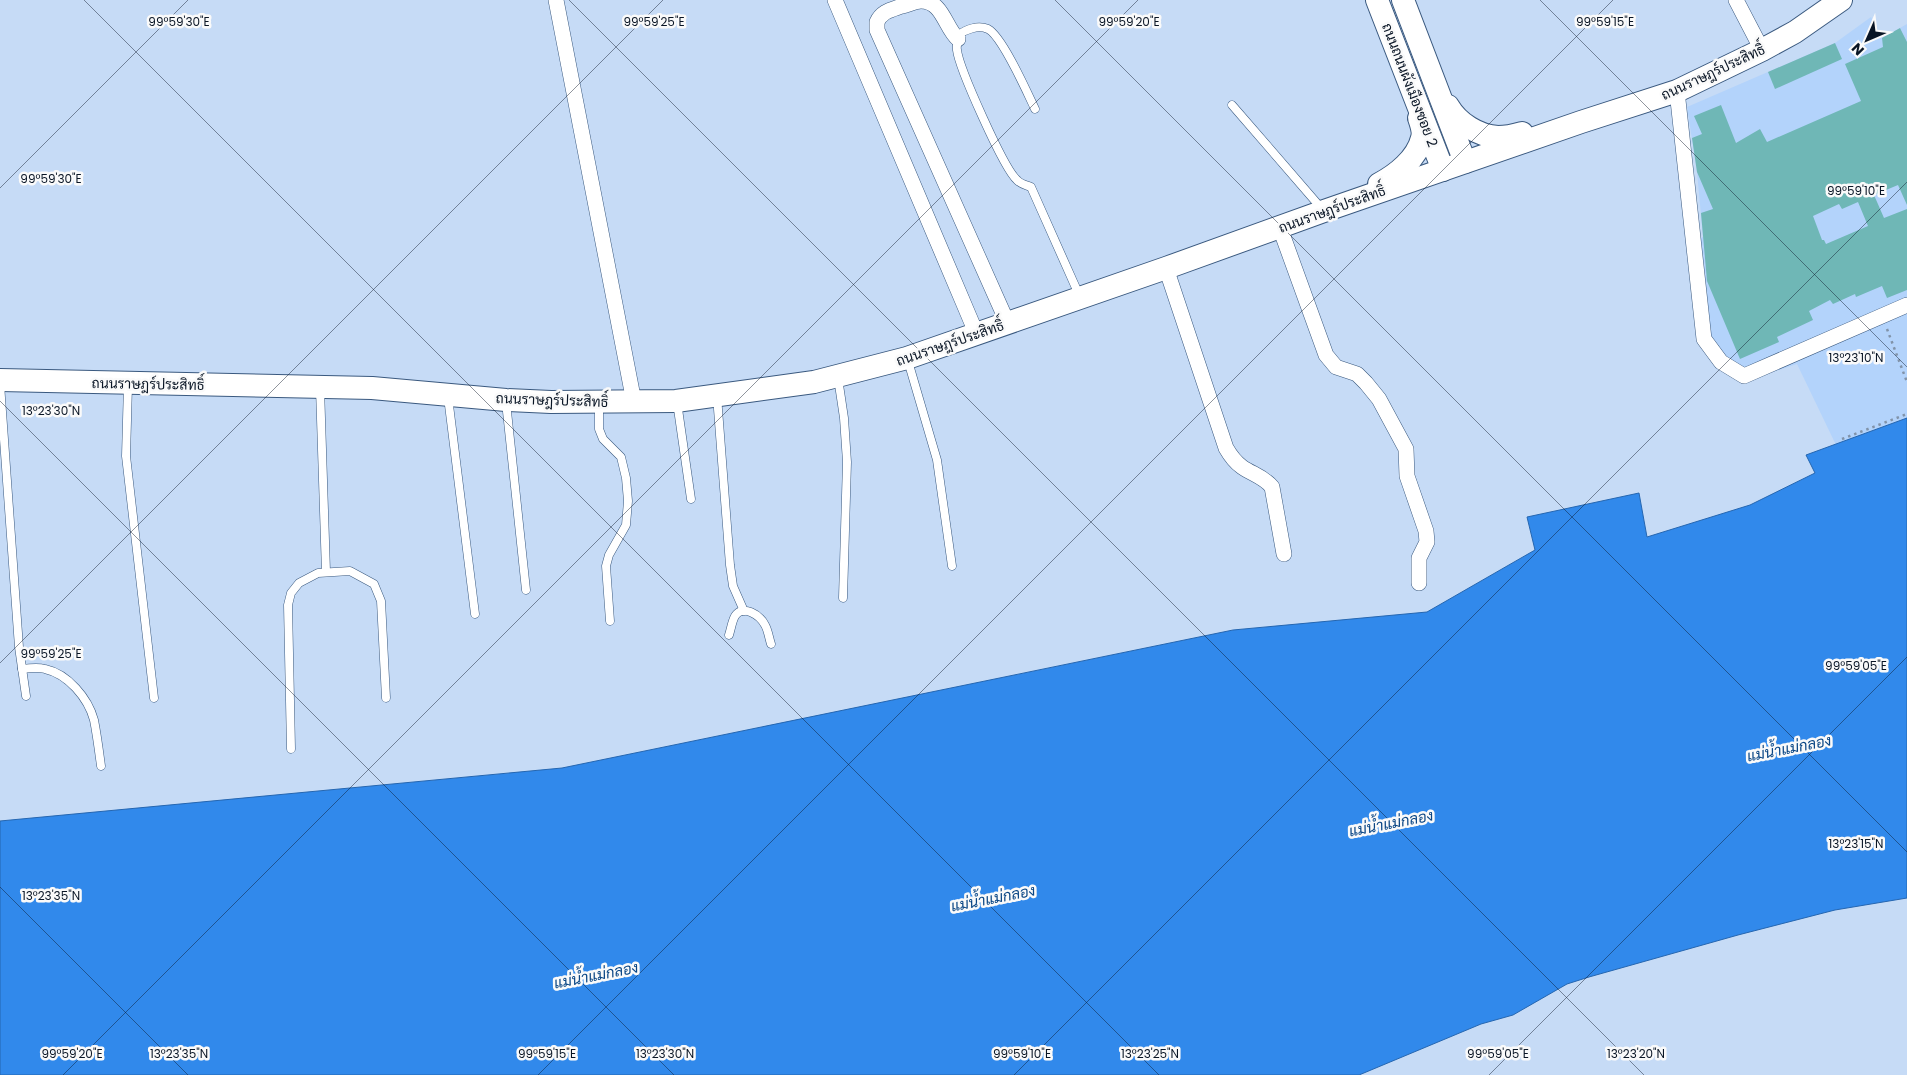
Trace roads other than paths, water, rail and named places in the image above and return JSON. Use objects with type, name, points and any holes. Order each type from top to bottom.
[{"type":"street","points":[[556,0],[634,402]]},
{"type":"street","points":[[835,0],[977,334]]},
{"type":"street","name":"ถนนถนนผังเมืองซอย 2","points":[[1377,0],[1443,170]]},
{"type":"street","name":"ถนนถนนผังเมืองซอย 2","points":[[1403,0],[1465,162]]},
{"type":"street","points":[[1736,0],[1762,50]]},
{"type":"street","name":"ถนนราษฎร์ประสิทธิ์","points":[[0,380],[372,388],[506,400],[599,402],[676,400],[814,382],[907,358],[1465,162],[1581,122],[1677,92],[1795,32],[1841,0]]},
{"type":"street","points":[[958,39],[953,34],[942,13],[933,4],[921,1],[886,11],[877,22],[877,30],[1008,324]]},
{"type":"street","points":[[1436,86],[1453,114],[1477,132],[1498,137],[1581,122]]},
{"type":"street","points":[[1677,92],[1704,340],[1721,362],[1744,376],[1907,305]]},
{"type":"street","points":[[1324,211],[1357,196],[1399,172],[1413,156],[1423,137],[1413,93]]},
{"type":"street","points":[[1280,228],[1326,355],[1336,366],[1357,374],[1366,383],[1379,399],[1406,450],[1407,476],[1426,531],[1427,542],[1419,558],[1419,583]]},
{"type":"street","points":[[1166,268],[1226,448],[1232,459],[1242,468],[1260,477],[1272,487],[1284,554]]},
{"type":"lane","points":[[1036,109],[997,37],[986,28],[967,29],[959,35],[956,49],[961,66],[990,133],[1017,182],[1031,186],[1080,298]]},
{"type":"lane","points":[[1232,105],[1324,211]]},
{"type":"lane","points":[[907,358],[937,460],[952,566]]},
{"type":"lane","points":[[837,376],[844,418],[847,462],[843,598]]},
{"type":"lane","points":[[0,384],[22,669],[26,696]]},
{"type":"lane","points":[[128,384],[126,456],[154,698]]},
{"type":"lane","points":[[320,388],[326,572]]},
{"type":"lane","points":[[447,394],[475,614]]},
{"type":"lane","points":[[717,395],[730,565],[733,586],[744,611]]},
{"type":"lane","points":[[506,400],[526,590]]},
{"type":"lane","points":[[676,400],[691,499]]},
{"type":"lane","points":[[599,402],[599,429],[603,439],[621,457],[627,493],[626,525],[609,555],[606,566],[610,621]]},
{"type":"lane","points":[[291,749],[288,605],[291,593],[299,583],[318,572],[350,571],[374,584],[381,601],[386,698]]},
{"type":"lane","points":[[729,635],[735,616],[747,610],[757,615],[765,624],[771,644]]},
{"type":"lane","points":[[22,669],[39,668],[52,671],[68,681],[82,696],[93,718],[101,766]]},
{"type":"water","name":"แม่น้ำแม่กลอง","points":[[1907,418],[1907,898],[1835,910],[1738,935],[1567,984],[1513,1015],[1481,1024],[1359,1075],[0,1075],[0,821],[562,768],[1233,630],[1427,612],[1535,550],[1527,517],[1639,493],[1647,537],[1750,505],[1815,473],[1806,455]]}]
